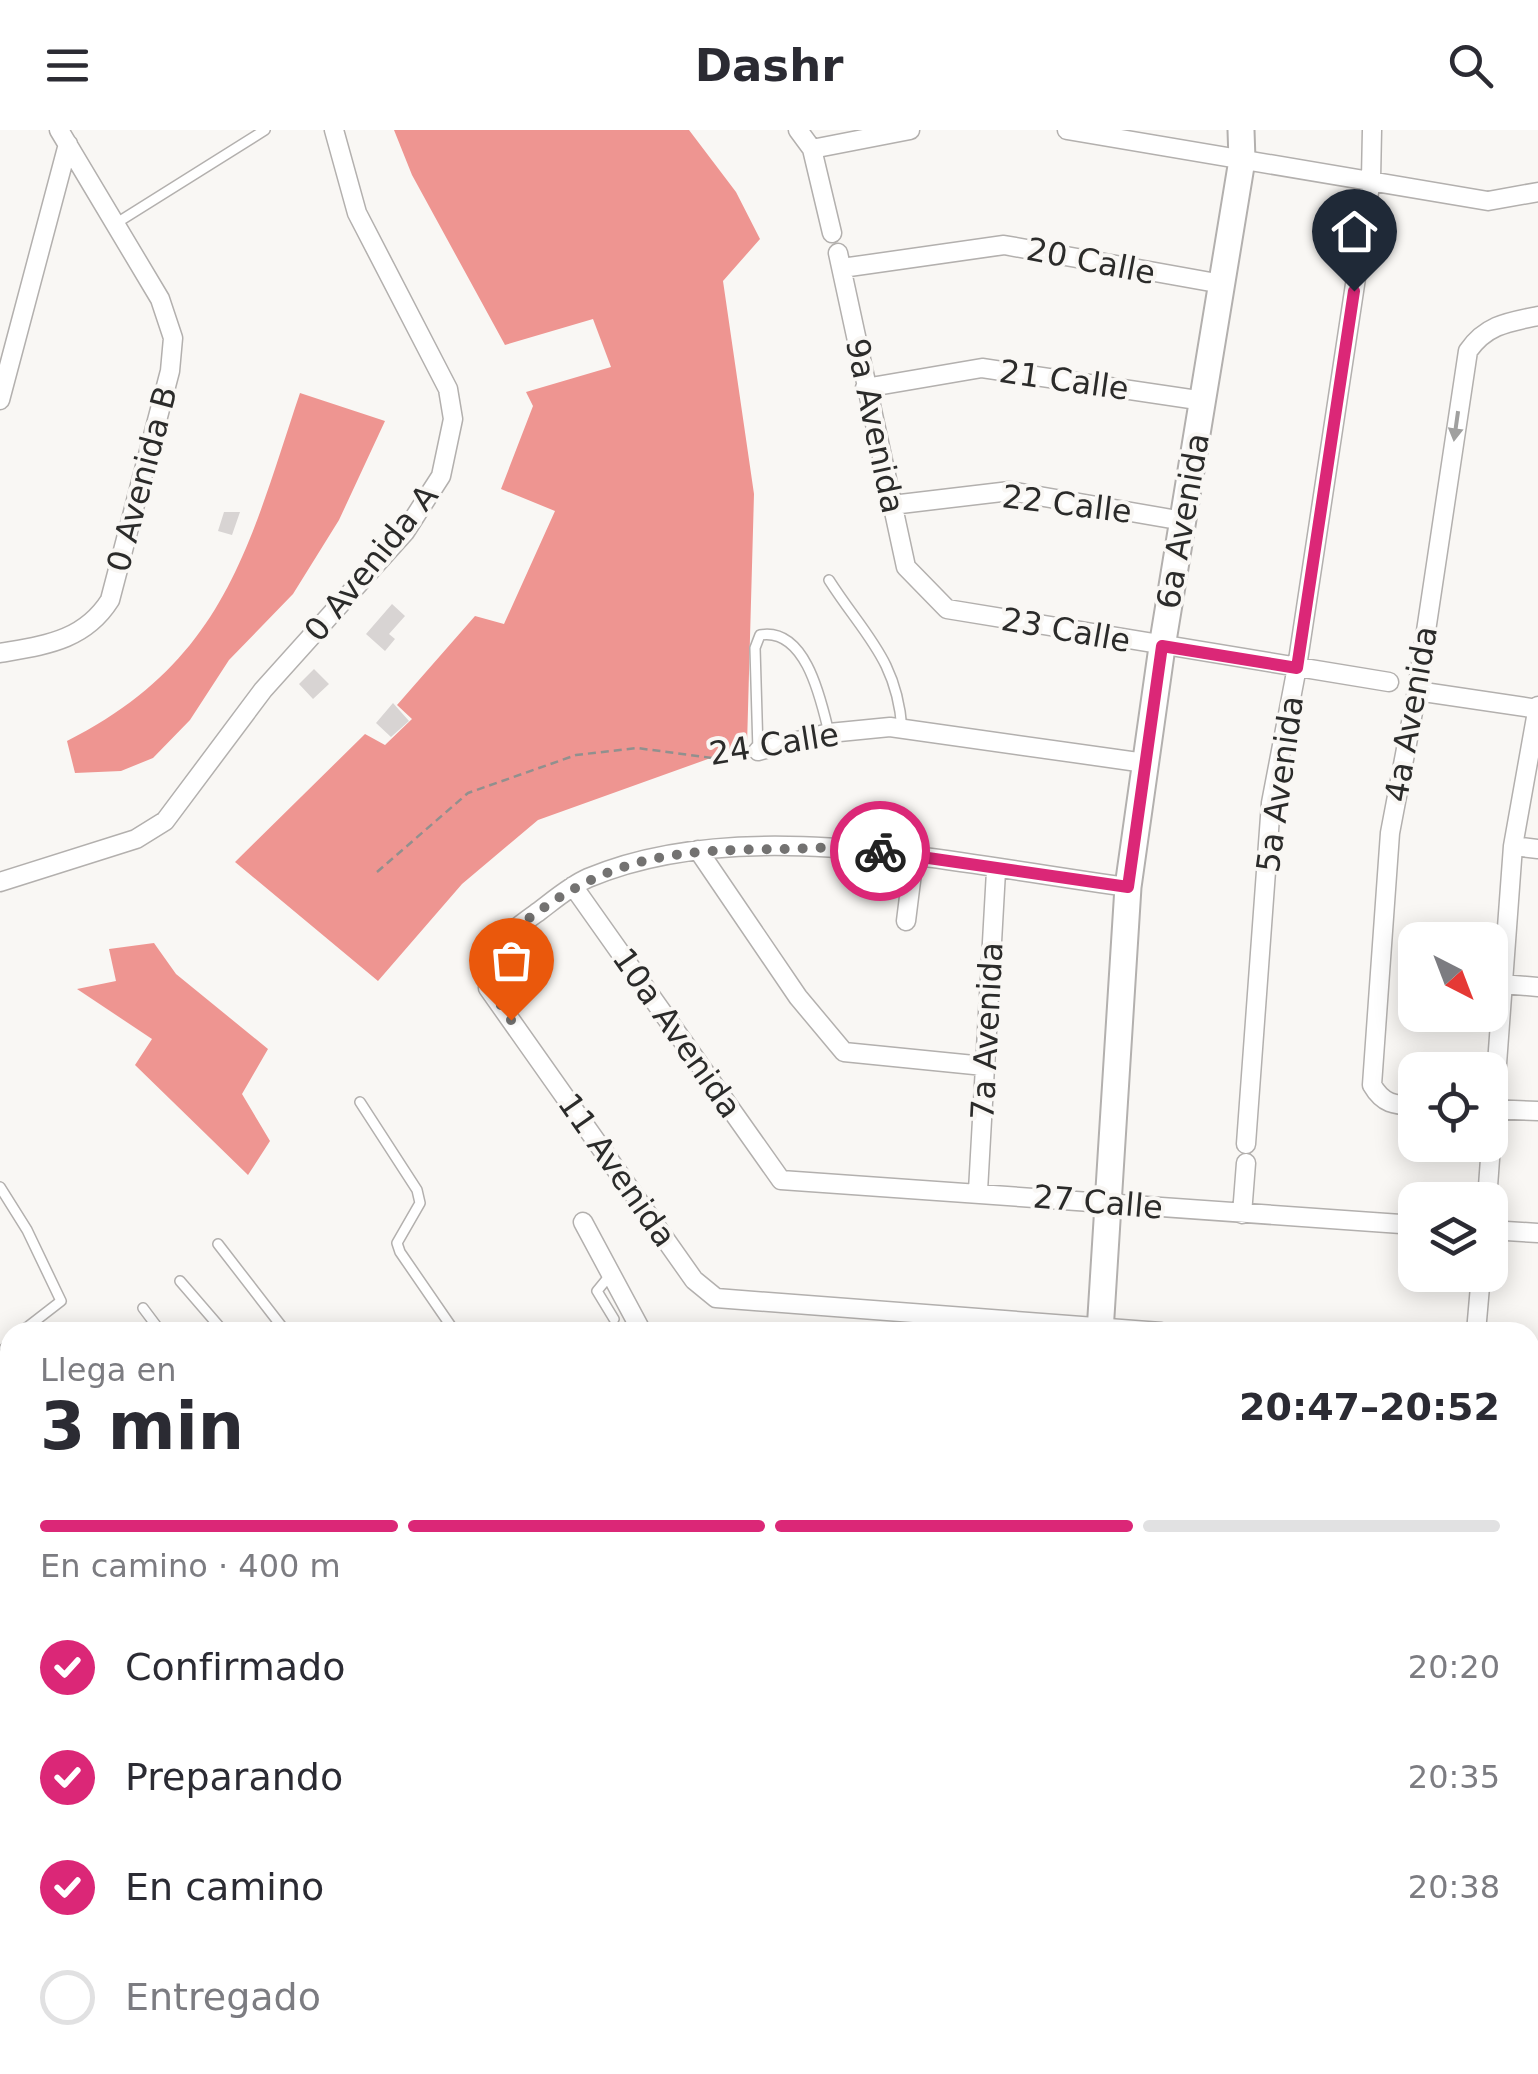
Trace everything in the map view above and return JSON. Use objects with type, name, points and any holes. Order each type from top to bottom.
[{"type":"street","name":"0 Avenida A","points":[[0,882],[136,840],[164,821],[263,690],[405,532],[442,476],[454,419],[448,389],[358,213],[334,130]]},
{"type":"street","points":[[798,130],[812,149],[832,233]]},
{"type":"street","points":[[812,149],[910,130]]},
{"type":"street","points":[[1067,130],[1107,133],[1488,201],[1538,192]]},
{"type":"street","name":"6a Avenida","points":[[1100,1322],[1128,887],[1162,646],[1242,160],[1241,130]]},
{"type":"street","name":"5a Avenida","points":[[1242,1214],[1272,803],[1297,668],[1371,178],[1372,130]]},
{"type":"street","points":[[64,137],[113,225]]},
{"type":"street","points":[[0,400],[4,365],[64,137]]},
{"type":"street","name":"0 Avenida B","points":[[0,654],[52,644],[87,629],[110,600],[170,371],[173,338],[160,299],[113,225]]},
{"type":"street","name":"20 Calle","points":[[840,260],[1004,245],[1222,284]]},
{"type":"street","name":"9a Avenida","points":[[840,260],[906,567],[926,592]]},
{"type":"street","name":"4a Avenida","points":[[1398,1105],[1379,1098],[1372,1086],[1390,833],[1417,691],[1468,351],[1480,334],[1502,323],[1538,316]]},
{"type":"street","name":"21 Calle","points":[[865,388],[982,368],[1204,401]]},
{"type":"street","name":"22 Calle","points":[[892,505],[1010,491],[1182,521]]},
{"type":"street","name":"23 Calle","points":[[926,592],[947,608],[1389,682]]},
{"type":"street","points":[[1417,691],[1538,708],[1514,846],[1507,922]]},
{"type":"street","name":"24 Calle","points":[[758,751],[829,733],[902,729],[1145,764]]},
{"type":"street","points":[[1514,846],[1538,849]]},
{"type":"street","points":[[573,886],[676,852],[864,848],[996,871],[1128,887]]},
{"type":"street","points":[[698,850],[798,998],[844,1052],[984,1066]]},
{"type":"street","points":[[906,921],[914,856]]},
{"type":"street","name":"7a Avenida","points":[[978,1191],[996,871]]},
{"type":"street","name":"11 Avenida","points":[[573,886],[498,940],[488,962],[488,988],[694,1280],[716,1298],[1004,1322]]},
{"type":"street","name":"10a Avenida","points":[[573,886],[780,1180]]},
{"type":"street","points":[[1508,984],[1538,986]]},
{"type":"street","points":[[1508,1110],[1538,1111]]},
{"type":"street","name":"27 Calle","points":[[780,1180],[978,1191],[1398,1224]]},
{"type":"street","name":"11 Avenida","points":[[582,1222],[636,1322]]},
{"type":"street","points":[[1508,1231],[1538,1233]]},
{"type":"street","points":[[1477,1322],[1480,1292]]},
{"type":"lane","points":[[113,225],[265,130]]},
{"type":"lane","points":[[829,580],[885,659],[899,696],[902,729]]},
{"type":"lane","points":[[758,751],[755,648],[760,635],[772,633],[787,639],[818,688],[829,733]]},
{"type":"lane","points":[[360,1102],[417,1190],[420,1203],[414,1219],[397,1243],[448,1322]]},
{"type":"lane","points":[[0,1187],[61,1300],[33,1322]]},
{"type":"lane","points":[[218,1244],[278,1322]]},
{"type":"lane","points":[[610,1274],[597,1292],[614,1319]]},
{"type":"lane","points":[[180,1281],[215,1322]]},
{"type":"lane","points":[[143,1308],[153,1322]]},
{"type":"path","name":"24 Calle","points":[[377,872],[468,794],[576,754],[636,748],[720,759],[758,751]]},
{"type":"shaded area","points":[[394,130],[689,130],[736,192],[760,239],[723,281],[754,494],[747,745],[538,820],[462,884],[378,981],[235,862],[365,734],[385,745],[412,719],[397,705],[475,616],[504,624],[555,511],[501,489],[533,406],[526,392],[611,367],[593,319],[505,345],[412,175]]},
{"type":"shaded area","points":[[300,393],[385,421],[339,520],[293,594],[229,660],[190,720],[153,758],[121,771],[75,773],[67,741],[120,709],[163,675],[196,637],[223,595],[264,502]]},
{"type":"shaded area","points":[[154,943],[176,974],[268,1049],[242,1094],[270,1141],[248,1175],[135,1065],[152,1039],[77,989],[116,981],[109,949]]},
{"type":"building","points":[[224,512],[240,512],[232,535],[218,531]]},
{"type":"building","points":[[392,604],[405,616],[389,634],[395,639],[385,651],[366,634]]},
{"type":"building","points":[[314,669],[329,684],[313,699],[299,684]]},
{"type":"building","points":[[393,703],[409,721],[391,737],[376,723]]},
{"type":"way so far","points":[[511,1020],[488,988],[488,962],[498,940],[588,878],[676,852],[864,848],[880,851]]},
{"type":"route","points":[[880,851],[996,871],[1128,887],[1162,646],[1297,668],[1354,291]]}]
